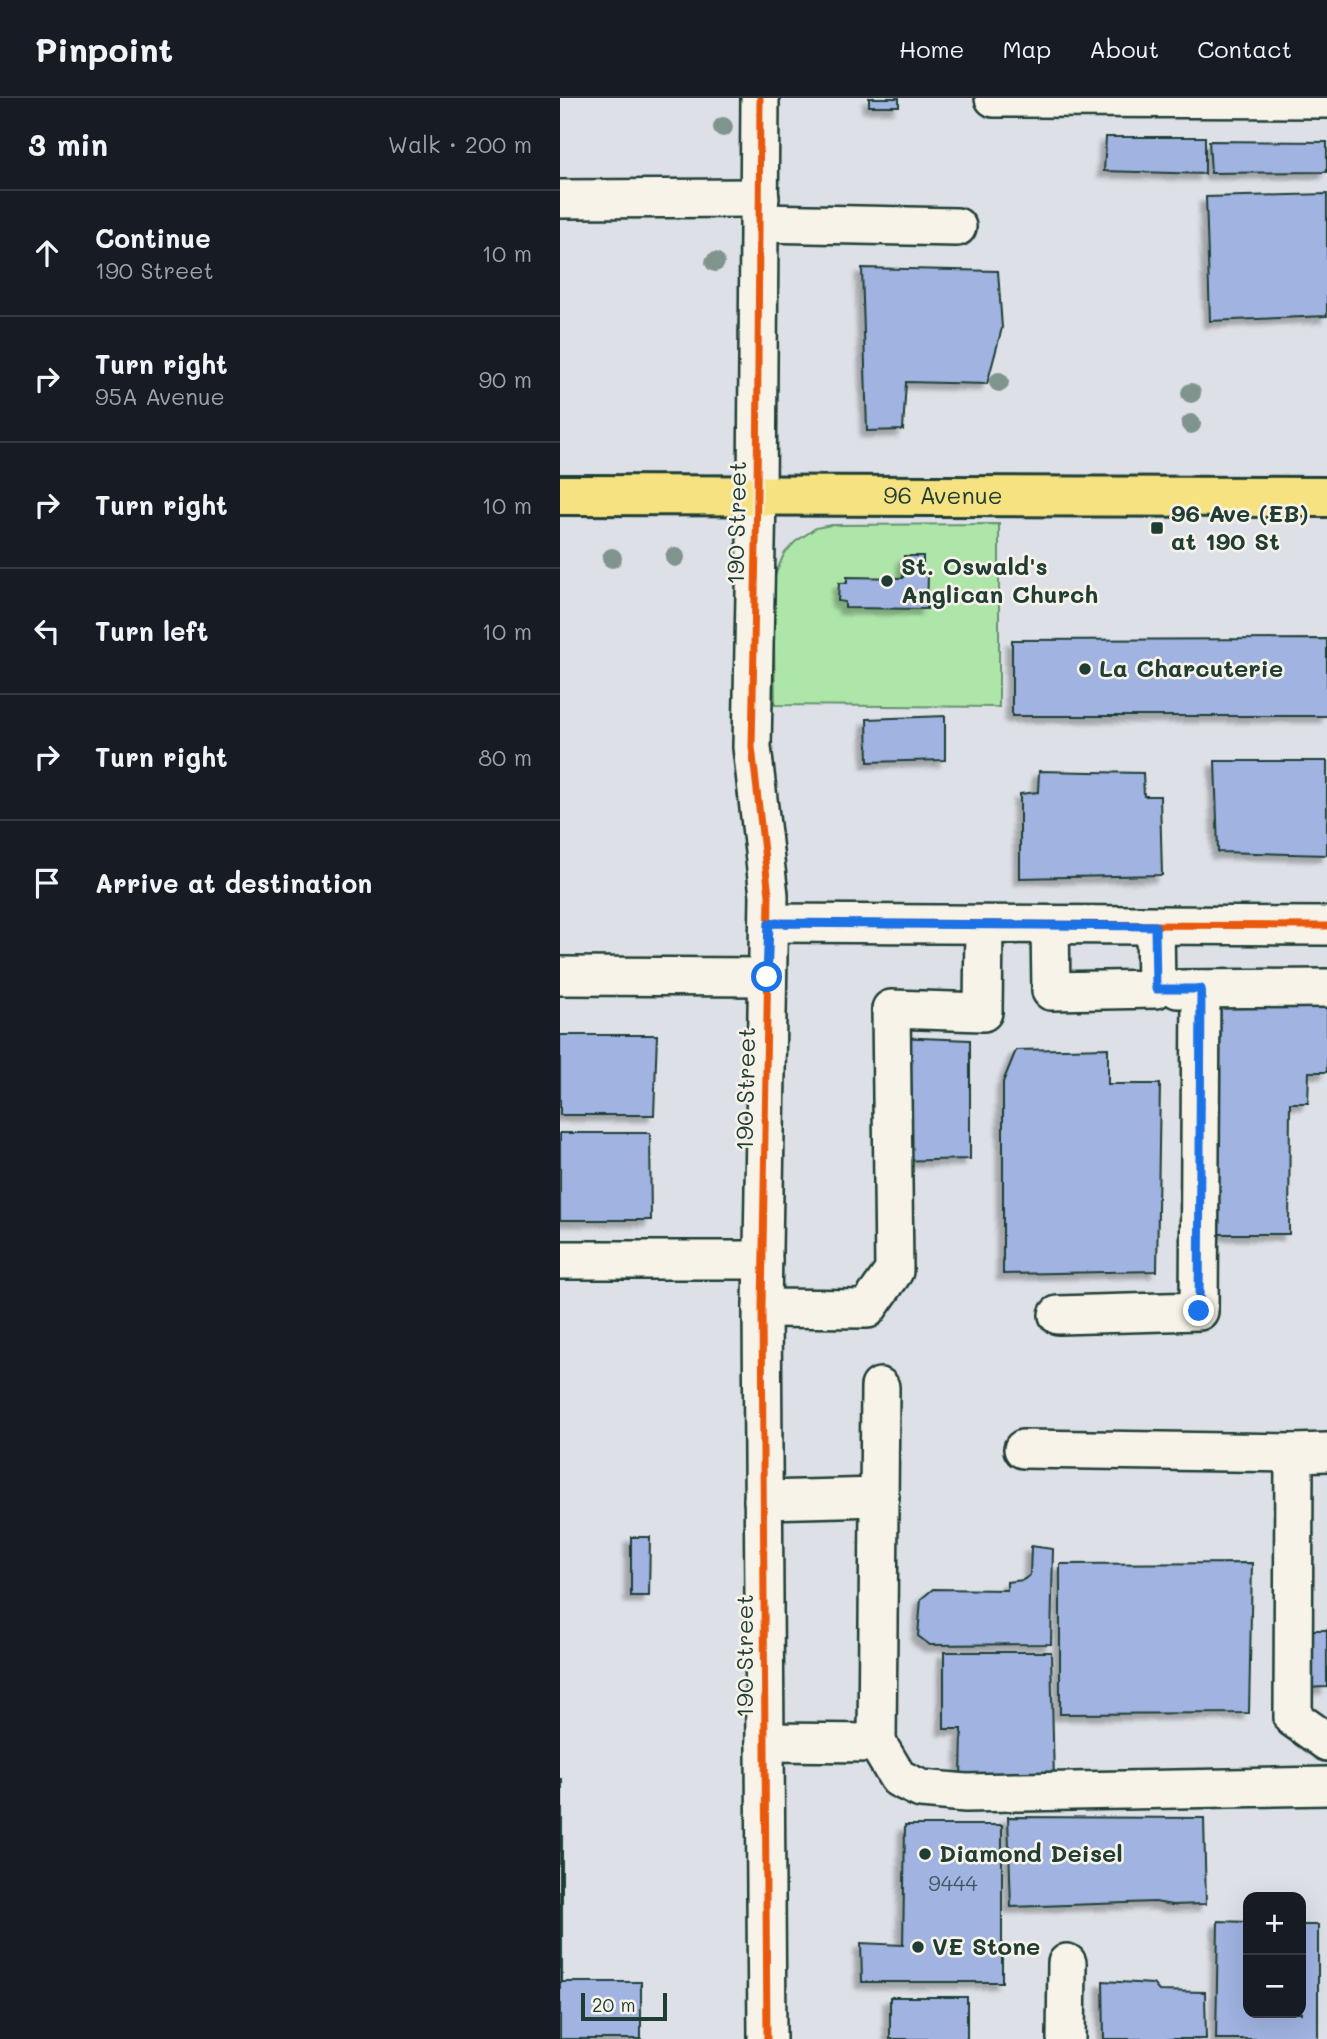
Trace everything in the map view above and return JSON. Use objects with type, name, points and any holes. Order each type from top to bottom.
[{"type":"main road","name":"96 Avenue","points":[[560,495],[1327,497]]},
{"type":"street","name":"190 Street","points":[[760,98],[752,747],[766,867],[769,923],[762,1308],[767,2039]]},
{"type":"street","points":[[994,98],[1327,99]]},
{"type":"street","points":[[560,199],[957,226]]},
{"type":"street","points":[[769,923],[1327,926]]},
{"type":"street","points":[[762,1308],[867,1309],[894,1271],[891,1009],[983,1012],[984,925]]},
{"type":"street","points":[[1050,925],[1051,991],[1327,988]]},
{"type":"street","points":[[1155,926],[1156,989]]},
{"type":"street","points":[[560,976],[767,977]]},
{"type":"street","points":[[1058,1315],[1199,1311],[1201,989]]},
{"type":"street","points":[[560,1260],[763,1260]]},
{"type":"street","points":[[880,1387],[877,1743],[898,1778],[921,1789],[955,1792],[1327,1786]]},
{"type":"street","points":[[1023,1449],[1311,1452],[1293,1718],[1327,1742]]},
{"type":"street","points":[[763,1500],[880,1497]]},
{"type":"street","points":[[765,1742],[877,1743]]},
{"type":"street","points":[[1066,2039],[1068,1963]]},
{"type":"green space","points":[[999,524],[999,707],[775,705],[773,580],[784,554],[795,542],[816,528],[831,525]]},
{"type":"building","points":[[869,98],[899,98],[899,106],[869,106]]},
{"type":"building","points":[[1106,137],[1205,137],[1205,174],[1104,171]]},
{"type":"building","points":[[1209,141],[1327,142],[1327,172],[1211,173]]},
{"type":"building","points":[[1327,194],[1327,316],[1210,321],[1206,197]]},
{"type":"building","points":[[862,268],[998,271],[1002,328],[987,384],[906,382],[903,430],[867,431]]},
{"type":"building","name":"St. Oswald's Anglican Church","points":[[904,556],[923,556],[923,575],[928,575],[927,609],[845,608],[845,602],[838,601],[839,583],[847,583],[847,577],[903,578]]},
{"type":"building","points":[[1327,639],[1327,716],[1012,716],[1012,640]]},
{"type":"building","points":[[945,716],[945,760],[868,762],[867,719]]},
{"type":"building","points":[[1215,761],[1327,761],[1327,855],[1218,852]]},
{"type":"building","points":[[1039,771],[1143,773],[1144,796],[1160,796],[1162,875],[1020,878],[1020,794],[1038,792]]},
{"type":"building","points":[[1212,1003],[1327,1004],[1327,1072],[1309,1072],[1308,1103],[1290,1103],[1289,1234],[1210,1234]]},
{"type":"building","points":[[560,1035],[657,1035],[654,1115],[560,1115]]},
{"type":"building","points":[[895,1037],[970,1040],[970,1159],[896,1161]]},
{"type":"building","points":[[1108,1048],[1108,1084],[1160,1084],[1157,1271],[1003,1274],[1003,1082],[1016,1050]]},
{"type":"building","points":[[560,1133],[650,1133],[651,1220],[560,1220]]},
{"type":"building","points":[[631,1537],[650,1537],[649,1596],[631,1596]]},
{"type":"building","points":[[1031,1546],[1053,1549],[1051,1644],[930,1645],[918,1636],[921,1599],[933,1589],[1007,1590],[1007,1582],[1023,1580],[1030,1575]]},
{"type":"building","points":[[1252,1563],[1249,1713],[1060,1714],[1060,1564]]},
{"type":"building","points":[[1307,1630],[1327,1630],[1327,1687],[1304,1688]]},
{"type":"building","points":[[944,1652],[1051,1652],[1054,1781],[961,1781],[962,1729],[944,1729]]},
{"type":"building","points":[[560,1779],[562,1982],[641,1982],[641,2039],[560,2039]]},
{"type":"building","points":[[1008,1817],[1204,1818],[1206,1904],[1172,1905],[1155,1902],[1011,1907]]},
{"type":"building","points":[[905,1825],[1002,1825],[1002,1982],[862,1982],[861,1943],[903,1945]]},
{"type":"building","points":[[1218,1921],[1243,1922],[1243,2018],[1306,2018],[1306,1925],[1318,1925],[1318,2039],[1216,2039]]},
{"type":"building","points":[[1103,1981],[1153,1984],[1159,1991],[1205,1992],[1206,2039],[1104,2039]]},
{"type":"building","points":[[890,1997],[967,1997],[967,2039],[890,2039]]},
{"type":"cycle path","points":[[760,98],[752,747],[769,895],[762,1308],[767,2039]]},
{"type":"cycle path","points":[[769,923],[1327,926]]},
{"type":"place","name":"96 Ave (EB) at 190 St","points":[[1157,528]]},
{"type":"place","name":"St. Oswald's Anglican Church","points":[[887,581]]},
{"type":"place","name":"La Charcuterie","points":[[1085,669]]},
{"type":"place","name":"Diamond Deisel","points":[[925,1854]]},
{"type":"place","name":"VE Stone","points":[[918,1947]]},
{"type":"route","points":[[767,977],[769,923],[1155,926],[1156,989],[1201,989],[1199,1311]]}]
